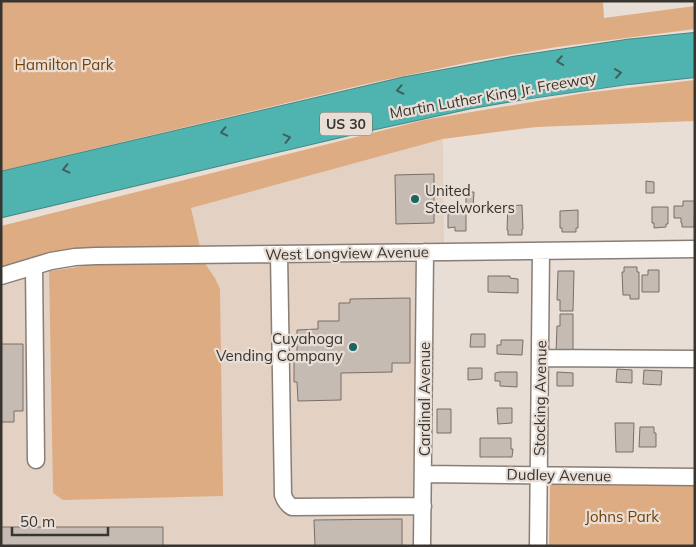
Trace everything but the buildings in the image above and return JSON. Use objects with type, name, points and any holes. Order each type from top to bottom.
[{"type":"highway","name":"Martin Luther King Jr. Freeway","points":[[1,184],[425,85],[572,60],[695,45]]},
{"type":"highway","name":"Martin Luther King Jr. Freeway","points":[[1,205],[365,119],[466,98],[524,87],[628,72],[695,66]]},
{"type":"highway","points":[[1,218],[113,190],[249,147]]},
{"type":"street","name":"West Longview Avenue","points":[[1,276],[52,261],[96,256],[695,249]]},
{"type":"street","name":"Stocking Avenue","points":[[538,546],[541,251]]},
{"type":"street","name":"Cardinal Avenue","points":[[422,546],[425,252]]},
{"type":"street","points":[[279,254],[284,500],[292,507],[423,506]]},
{"type":"street","points":[[34,266],[36,460]]},
{"type":"street","points":[[540,358],[695,359]]},
{"type":"street","name":"Dudley Avenue","points":[[423,474],[695,476]]},
{"type":"shaded area","points":[[443,139],[444,244],[418,244],[418,546],[1,546],[1,285],[49,271],[53,493],[215,278],[204,262],[190,208]]},
{"type":"green space","name":"Hamilton Park","points":[[1,1],[603,1],[604,18],[695,6],[695,29],[557,47],[475,61],[366,84],[1,171]]},
{"type":"green space","points":[[695,80],[695,121],[536,127],[443,139],[191,208],[200,247],[1,268],[1,226],[424,120],[585,93]]},
{"type":"green space","points":[[204,262],[220,289],[223,496],[63,500],[53,493],[49,271],[91,265]]},
{"type":"green space","name":"Johns Park","points":[[550,485],[695,486],[695,546],[549,546]]},
{"type":"place","name":"United Steelworkers","points":[[415,199]]},
{"type":"place","name":"Cuyahoga Vending Company","points":[[353,347]]}]
